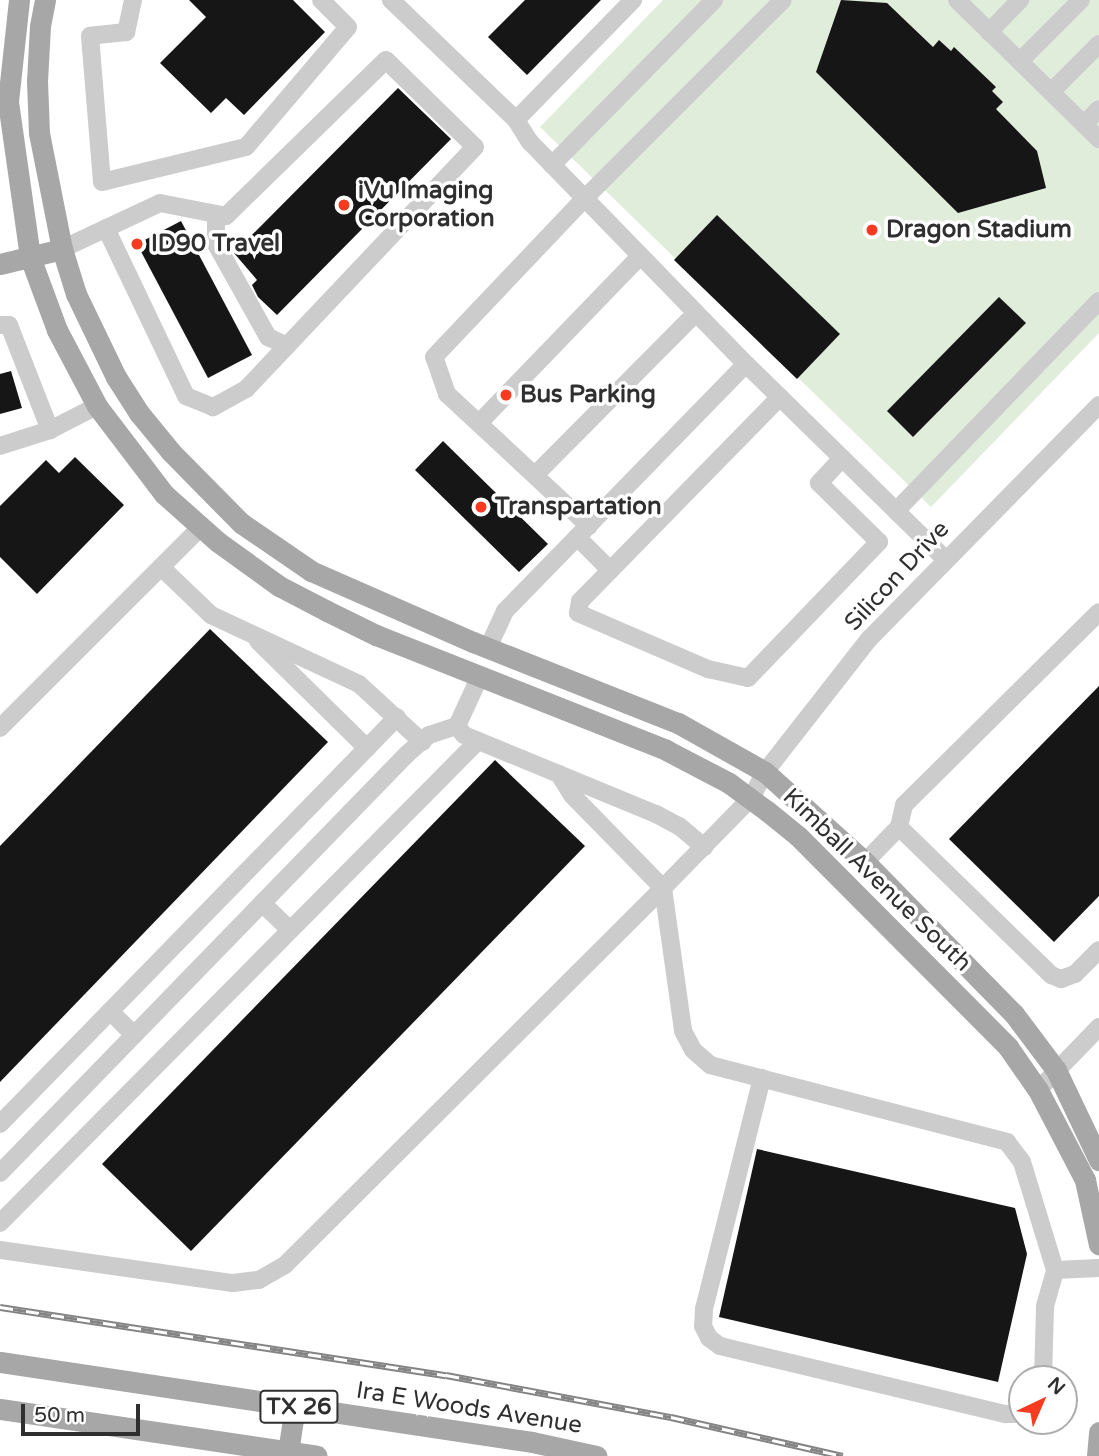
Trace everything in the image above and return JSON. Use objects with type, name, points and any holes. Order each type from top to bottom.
[{"type":"main road","name":"Kimball Avenue South","points":[[19,0],[8,102],[16,179],[30,257],[57,330],[97,406],[164,494],[201,527],[279,586],[376,635],[666,750],[751,798],[798,836],[1008,1047],[1038,1090],[1085,1180],[1099,1245]]},
{"type":"main road","name":"Kimball Avenue South","points":[[45,0],[40,26],[37,81],[39,134],[62,249],[76,294],[116,377],[139,414],[171,452],[242,523],[311,571],[488,648],[678,723],[765,772],[865,862],[991,988],[1056,1070],[1099,1160]]},
{"type":"main road","points":[[0,264],[62,249]]},
{"type":"main road","points":[[201,527],[221,504]]},
{"type":"main road","points":[[480,676],[488,648]]},
{"type":"main road","name":"Ira E Woods Avenue","points":[[0,1362],[532,1442],[597,1456]]},
{"type":"main road","points":[[295,1406],[301,1454]]},
{"type":"main road","name":"TX 26","points":[[0,1409],[301,1454]]},
{"type":"main road","points":[[1097,1456],[1099,1432]]},
{"type":"street","points":[[133,0],[126,32],[90,36],[102,182],[246,147],[348,27],[321,0]]},
{"type":"street","points":[[391,0],[516,120],[530,142],[584,199],[746,364],[945,559]]},
{"type":"street","points":[[516,120],[633,0]]},
{"type":"street","points":[[552,165],[714,0]]},
{"type":"street","points":[[610,570],[583,531],[536,475],[447,394],[434,357],[584,199],[783,0]]},
{"type":"street","points":[[958,0],[1099,139]]},
{"type":"street","points":[[989,32],[1020,0]]},
{"type":"street","points":[[1020,61],[1081,0]]},
{"type":"street","points":[[1051,92],[1099,44]]},
{"type":"street","points":[[62,249],[106,228],[160,203],[226,216],[386,60],[475,147],[246,389],[213,407],[186,396],[106,228]]},
{"type":"street","points":[[1084,124],[1099,109]]},
{"type":"street","points":[[216,214],[216,244],[268,337],[287,346]]},
{"type":"street","points":[[478,424],[640,256]]},
{"type":"street","points":[[896,512],[1099,301]]},
{"type":"street","points":[[536,475],[696,313]]},
{"type":"street","points":[[0,326],[9,325],[50,430]]},
{"type":"street","points":[[488,648],[505,611],[746,364]]},
{"type":"street","points":[[780,397],[580,601],[578,613],[708,669],[748,678],[879,542],[819,483],[842,458]]},
{"type":"street","name":"Silicon Drive","points":[[0,1250],[233,1283],[259,1280],[285,1265],[751,798],[765,772],[869,639],[1099,405]]},
{"type":"street","points":[[0,446],[50,430],[97,406]]},
{"type":"street","points":[[0,729],[201,527]]},
{"type":"street","points":[[161,567],[211,615],[359,684],[422,741]]},
{"type":"street","points":[[865,862],[899,827],[904,805],[1099,612]]},
{"type":"street","points":[[248,632],[367,748]]},
{"type":"street","points":[[0,1173],[422,741],[429,735],[457,726],[480,676]]},
{"type":"street","points":[[0,1124],[397,717]]},
{"type":"street","points":[[457,726],[464,736],[656,814],[679,827],[704,847]]},
{"type":"street","points":[[0,1223],[478,741]]},
{"type":"street","points":[[559,774],[572,795],[663,888],[683,1031],[693,1050],[710,1065],[1007,1142],[1022,1162],[1055,1270],[1045,1306],[1043,1365]]},
{"type":"street","points":[[899,827],[1051,975],[1061,979],[1075,974],[1099,950]]},
{"type":"street","points":[[262,903],[290,930]]},
{"type":"street","points":[[110,1011],[134,1035]]},
{"type":"street","points":[[1038,1090],[1099,1027]]},
{"type":"street","points":[[762,1078],[704,1309],[703,1325],[709,1338],[720,1346],[1008,1415]]},
{"type":"street","points":[[1055,1270],[1099,1268]]},
{"type":"green space","name":"Dragon Stadium","points":[[663,0],[1099,0],[1099,333],[931,507],[540,127]]},
{"type":"building","points":[[189,0],[293,0],[325,32],[244,115],[226,98],[211,113],[160,63],[206,17]]},
{"type":"building","points":[[525,0],[601,0],[527,75],[488,37]]},
{"type":"building","name":"Dragon Stadium","points":[[841,0],[887,3],[933,47],[939,40],[951,51],[954,47],[996,87],[992,91],[1003,102],[996,109],[1037,151],[1046,188],[958,213],[816,72]]},
{"type":"building","points":[[398,88],[451,139],[277,315],[258,297],[252,285],[257,280],[234,253]]},
{"type":"building","points":[[717,215],[840,334],[797,379],[674,260]]},
{"type":"building","points":[[181,221],[252,355],[208,378],[137,244]]},
{"type":"building","points":[[999,297],[1026,323],[913,437],[887,411]]},
{"type":"building","points":[[11,371],[22,408],[0,414],[0,374]]},
{"type":"building","name":"Transpartation","points":[[443,441],[548,544],[519,572],[415,470]]},
{"type":"building","points":[[75,457],[124,505],[37,594],[0,557],[0,506],[46,460],[59,473]]},
{"type":"building","points":[[210,629],[328,742],[0,1082],[0,846]]},
{"type":"building","points":[[1099,686],[1099,896],[1054,942],[949,839]]},
{"type":"building","points":[[495,760],[585,846],[191,1251],[102,1164]]},
{"type":"building","points":[[757,1149],[1015,1208],[1027,1254],[998,1382],[719,1317]]},
{"type":"railway","points":[[0,1307],[446,1375],[671,1417],[843,1456]]},
{"type":"place","name":"iVu Imaging Corporation","points":[[344,205]]},
{"type":"place","name":"Dragon Stadium","points":[[872,230]]},
{"type":"place","name":"ID90 Travel","points":[[137,244]]},
{"type":"place","name":"Bus Parking","points":[[506,395]]},
{"type":"place","name":"Transpartation","points":[[481,507]]}]
